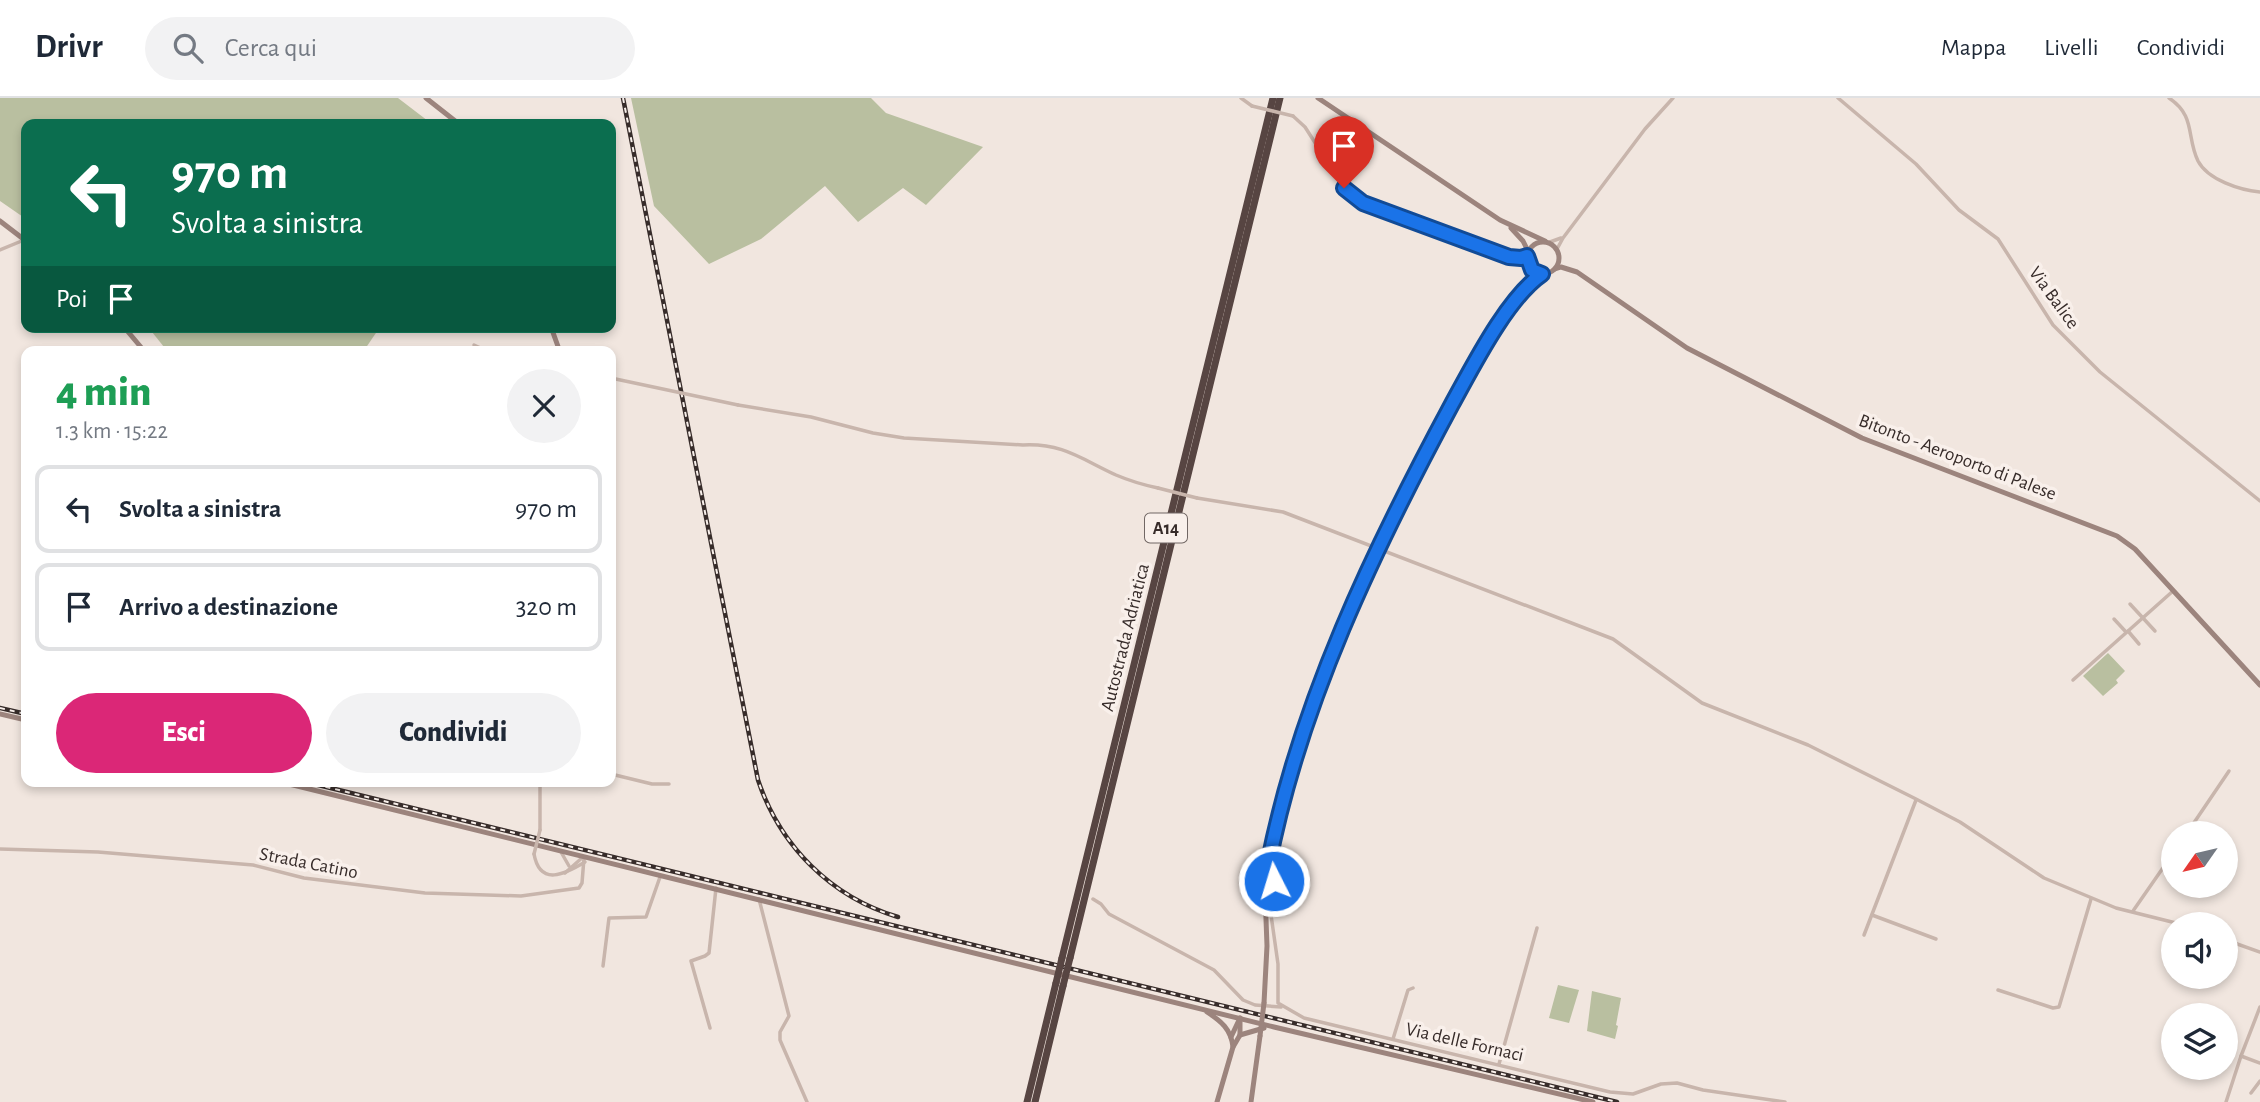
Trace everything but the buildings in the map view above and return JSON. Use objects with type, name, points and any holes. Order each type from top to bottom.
[{"type":"highway","name":"Autostrada Adriatica","points":[[1066,958],[1273,98]]},
{"type":"highway","name":"Autostrada Adriatica","points":[[1027,1102],[1066,958],[1280,98]]},
{"type":"highway","name":"Autostrada Adriatica","points":[[1035,1102],[1059,985]]},
{"type":"main road","points":[[426,98],[452,119]]},
{"type":"main road","points":[[1318,98],[1500,220],[1523,241],[1530,268],[1527,287]]},
{"type":"main road","points":[[1500,220],[1547,242],[1558,251],[1559,261],[1555,270]]},
{"type":"main road","points":[[0,221],[21,236]]},
{"type":"main road","points":[[1527,254],[1534,244],[1547,242]]},
{"type":"main road","name":"Bitonto - Aeroporto di Palese","points":[[1558,251],[1577,272],[1681,344],[1862,438],[2117,536],[2136,549],[2260,685]]},
{"type":"main road","points":[[1251,1102],[1267,976],[1265,892],[1273,841],[1308,722],[1355,599],[1378,548],[1482,349],[1527,287],[1542,274],[1561,267],[1577,272]]},
{"type":"main road","points":[[1530,268],[1542,274]]},
{"type":"main road","points":[[0,714],[21,719]]},
{"type":"main road","points":[[301,787],[559,850],[584,859],[716,888],[1274,1027],[1593,1102]]},
{"type":"main road","points":[[1201,1009],[1219,1019],[1230,1031],[1233,1047]]},
{"type":"main road","points":[[1217,1102],[1233,1047],[1240,1035],[1240,1018]]},
{"type":"main road","points":[[1231,1037],[1240,1018]]},
{"type":"main road","points":[[1240,1035],[1250,1030],[1274,1027]]},
{"type":"street","points":[[1241,98],[1252,106],[1293,116],[1305,127],[1344,188],[1363,203],[1509,257],[1530,268]]},
{"type":"street","points":[[1558,251],[1563,238],[1645,129],[1673,98]]},
{"type":"street","name":"Via Balice","points":[[1838,98],[1916,164],[1959,210],[1998,239],[2053,325],[2100,372],[2260,501]]},
{"type":"street","points":[[2169,98],[2178,104],[2189,122],[2198,160],[2204,168],[2219,179],[2243,190],[2260,192]]},
{"type":"street","points":[[1547,242],[1563,238]]},
{"type":"street","points":[[0,250],[21,242]]},
{"type":"street","points":[[1509,257],[1521,258],[1527,254]]},
{"type":"street","points":[[616,379],[738,405],[811,417],[873,433],[1023,445],[1041,444],[1062,448],[1117,475],[1158,488],[1198,498],[1283,512],[1613,639],[1703,703],[1808,746],[1916,799],[1970,828],[2044,878],[2091,899],[2161,919]]},
{"type":"street","points":[[2073,680],[2174,590]]},
{"type":"street","points":[[2130,604],[2155,631]]},
{"type":"street","points":[[2114,619],[2139,644]]},
{"type":"street","points":[[2195,821],[2229,771]]},
{"type":"street","points":[[616,775],[652,784],[669,784]]},
{"type":"street","points":[[540,787],[540,830],[534,854],[535,861],[547,874],[553,876],[564,874],[584,859]]},
{"type":"street","points":[[1864,935],[1916,799]]},
{"type":"street","name":"Strada Catino","points":[[0,849],[98,852],[253,865],[304,878],[425,894],[521,896],[579,888],[583,874]]},
{"type":"street","points":[[559,850],[571,869],[583,874],[584,859]]},
{"type":"street","points":[[1268,866],[1274,881],[1271,915],[1278,964],[1277,1000],[1283,1008]]},
{"type":"street","points":[[2133,911],[2161,871]]},
{"type":"street","points":[[603,966],[609,918],[646,917],[660,875]]},
{"type":"street","points":[[710,1028],[691,961],[709,953],[716,888]]},
{"type":"street","points":[[759,899],[789,1016],[779,1032],[780,1040],[807,1102]]},
{"type":"street","name":"Via delle Fornaci","points":[[1093,899],[1110,915],[1214,970],[1243,1000],[1255,1005],[1283,1008],[1304,1018],[1621,1094],[1633,1094],[1661,1084],[1677,1083],[1703,1090],[1785,1102]]},
{"type":"street","points":[[1998,990],[2053,1008],[2059,1007],[2091,899]]},
{"type":"street","points":[[1872,915],[1936,939]]},
{"type":"street","points":[[1499,1064],[1537,929]]},
{"type":"street","points":[[2238,944],[2260,952]]},
{"type":"street","points":[[1394,1039],[1408,990],[1413,988]]},
{"type":"street","points":[[2226,1102],[2260,1007]]},
{"type":"street","points":[[2241,1056],[2260,1062]]},
{"type":"street","points":[[2251,1093],[2260,1081]]},
{"type":"green space","points":[[0,98],[398,98],[425,119],[21,119],[21,216],[0,201]]},
{"type":"green space","points":[[631,98],[871,98],[886,113],[983,147],[926,205],[903,188],[858,222],[825,186],[761,239],[709,264],[654,206]]},
{"type":"green space","points":[[153,333],[376,333],[367,346],[163,346]]},
{"type":"green space","points":[[2108,653],[2125,671],[2116,680],[2118,683],[2103,696],[2083,676]]},
{"type":"green space","points":[[1558,985],[1579,990],[1569,1023],[1549,1018]]},
{"type":"green space","points":[[1592,991],[1621,998],[1615,1039],[1587,1031]]},
{"type":"railway","points":[[623,98],[758,780],[780,826],[811,866],[851,896],[898,917]]},
{"type":"railway","points":[[0,708],[21,713]]},
{"type":"railway","points":[[326,787],[1617,1102]]},
{"type":"route","points":[[1274,881],[1268,866],[1294,766],[1308,722],[1368,567],[1482,349],[1527,287],[1542,274],[1532,270],[1527,256],[1509,257],[1396,217],[1363,203],[1344,188]]}]
